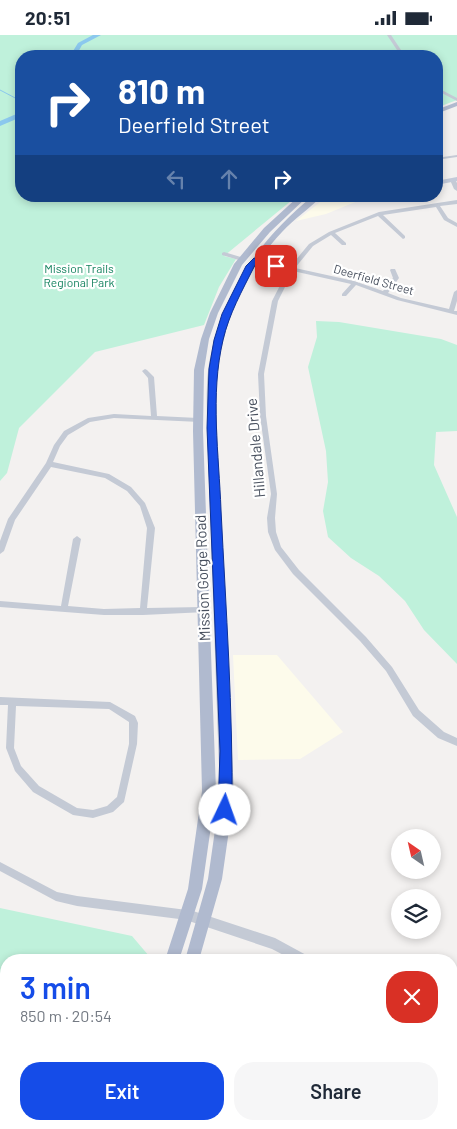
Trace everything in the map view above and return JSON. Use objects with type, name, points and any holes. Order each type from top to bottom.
[{"type":"main road","points":[[443,109],[457,102]]},
{"type":"main road","points":[[443,116],[457,111]]},
{"type":"main road","name":"Mission Gorge Road","points":[[194,954],[211,902],[223,841],[226,795],[212,428],[213,369],[227,314],[248,260],[267,230],[296,202]]},
{"type":"main road","name":"Mission Gorge Road","points":[[174,954],[195,889],[209,791],[198,420],[199,370],[205,339],[214,313],[228,283],[248,260],[310,202]]},
{"type":"street","points":[[389,35],[399,50]]},
{"type":"street","points":[[443,93],[457,102]]},
{"type":"street","points":[[443,158],[457,156]]},
{"type":"street","points":[[455,179],[457,189]]},
{"type":"street","name":"Hillandale Drive","points":[[457,202],[380,214],[331,233],[311,245],[291,269],[275,301],[262,374],[263,416],[274,494],[270,519],[272,532],[278,548],[296,572],[363,639],[389,669],[416,713],[441,735],[457,742]]},
{"type":"street","points":[[437,205],[446,219],[457,225]]},
{"type":"street","points":[[380,214],[403,237]]},
{"type":"street","points":[[331,233],[344,244]]},
{"type":"street","name":"Deerfield Street","points":[[224,255],[355,283],[384,294],[454,312]]},
{"type":"street","points":[[384,294],[396,278],[393,270]]},
{"type":"street","points":[[344,295],[355,283]]},
{"type":"street","points":[[454,312],[457,292]]},
{"type":"street","points":[[145,371],[151,377],[154,417]]},
{"type":"street","points":[[0,551],[12,519],[49,464],[56,445],[66,433],[77,425],[101,417],[154,417],[198,420]]},
{"type":"street","points":[[49,464],[107,476],[129,489],[143,505],[151,528],[143,612]]},
{"type":"street","points":[[64,607],[76,539]]},
{"type":"street","points":[[0,604],[64,607],[104,612],[203,610]]},
{"type":"street","points":[[0,701],[110,706],[132,719],[134,723],[134,744],[121,799],[110,809],[94,814],[76,812],[36,789],[18,768],[10,748],[12,702]]},
{"type":"street","points":[[0,866],[56,895],[77,901],[187,915],[275,944],[293,954]]},
{"type":"shaded area","points":[[320,202],[355,202],[326,214],[296,221]]},
{"type":"shaded area","points":[[233,655],[277,655],[343,732],[300,759],[238,760]]},
{"type":"green space","name":"Mission Trails Regional Park","points":[[0,35],[457,35],[457,100],[443,105],[443,50],[15,50],[15,202],[290,202],[224,256],[236,259],[219,287],[204,325],[95,352],[19,428],[7,473],[0,481]]},
{"type":"green space","points":[[316,321],[339,322],[441,339],[457,345],[457,431],[436,432],[434,465],[457,517],[457,664],[424,630],[405,601],[379,576],[351,558],[328,537],[323,511],[328,482],[326,451],[308,367],[317,337]]},
{"type":"green space","points":[[0,908],[132,936],[147,954],[0,954]]},
{"type":"waterway","points":[[76,50],[80,44],[98,35]]},
{"type":"waterway","points":[[0,90],[15,98]]},
{"type":"waterway","points":[[0,124],[15,117]]},
{"type":"route","points":[[225,810],[226,751],[212,428],[213,369],[227,314],[250,266],[254,261],[276,266]]}]
